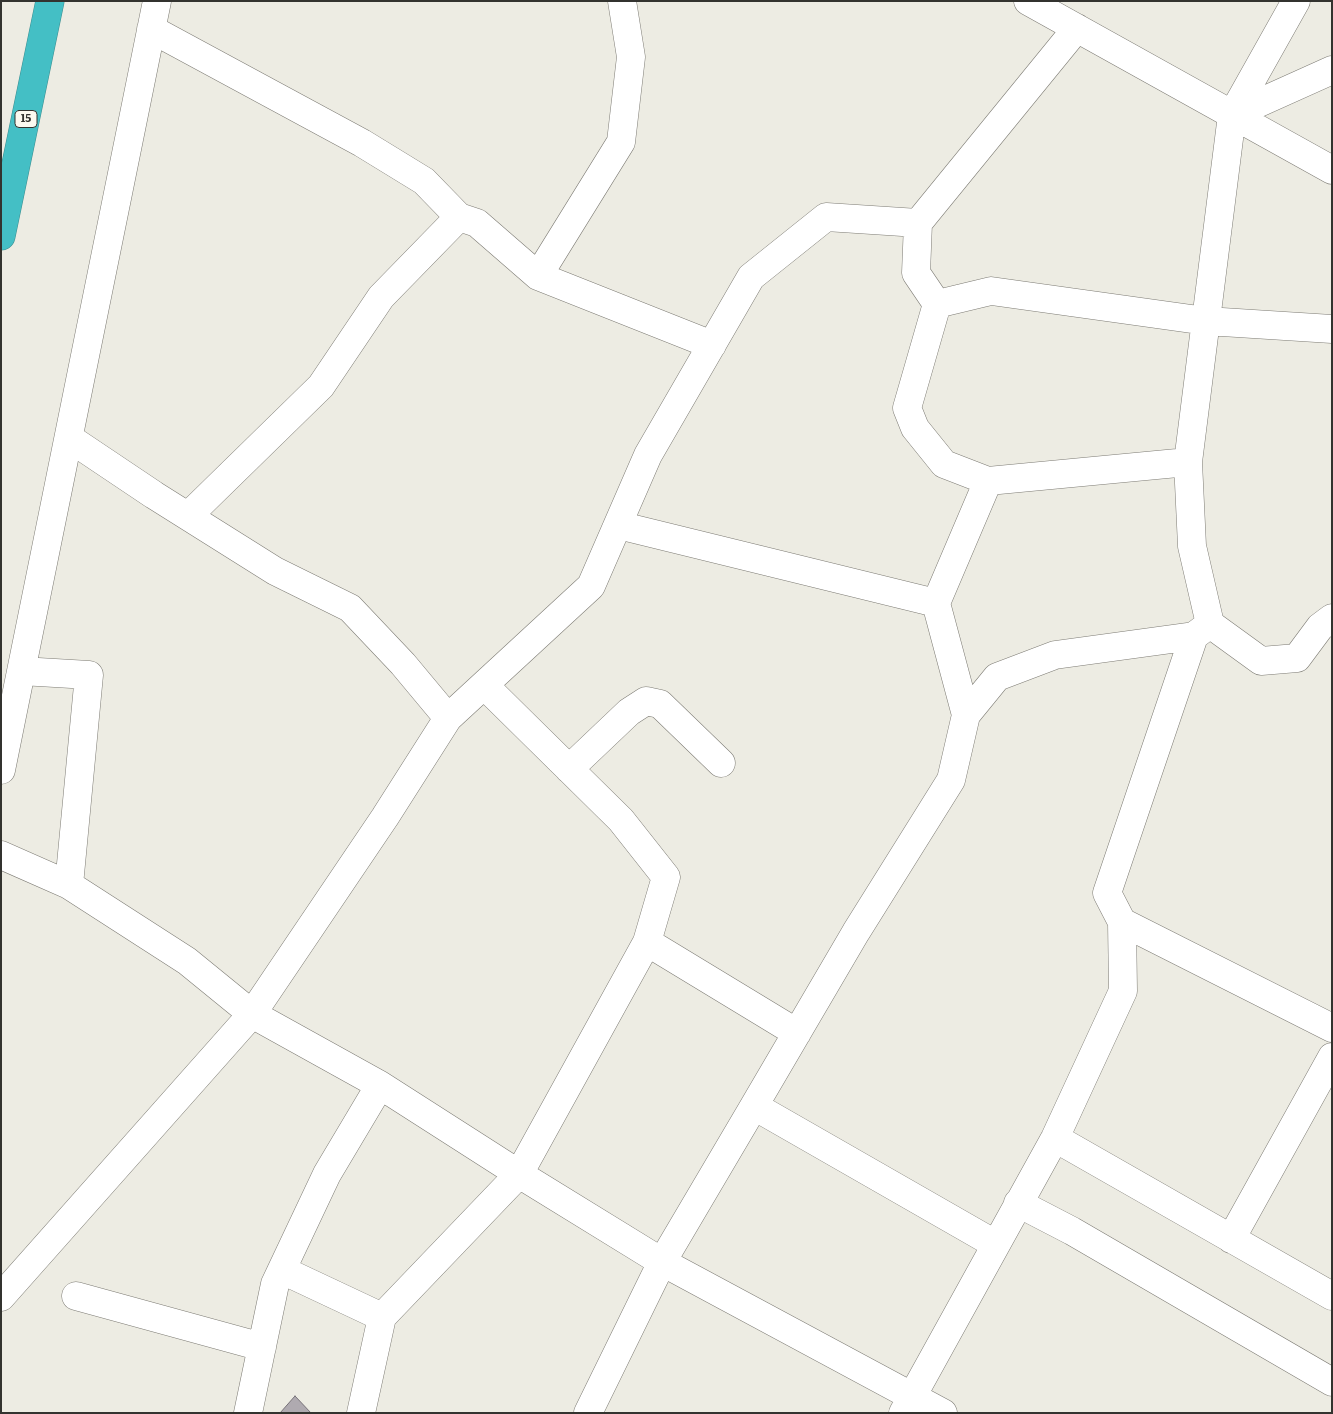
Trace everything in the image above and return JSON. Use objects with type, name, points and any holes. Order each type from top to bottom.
[{"type":"highway","name":"15","points":[[1,236],[51,1]]},
{"type":"street","points":[[1,770],[157,1]]},
{"type":"street","points":[[538,276],[621,142],[631,57],[622,1]]},
{"type":"street","points":[[908,1404],[1055,1138],[1122,991],[1122,922],[1107,893],[1202,630],[1192,546],[1188,462],[1232,115],[1296,1]]},
{"type":"street","points":[[1030,2],[1332,170]]},
{"type":"street","points":[[937,304],[916,273],[918,223],[1077,28]]},
{"type":"street","points":[[151,29],[362,143],[424,182],[459,217],[477,224],[538,276],[712,345]]},
{"type":"street","points":[[1232,115],[1332,70]]},
{"type":"street","points":[[188,516],[321,386],[381,297],[459,217]]},
{"type":"street","points":[[1,1297],[252,1014],[385,817],[448,718],[591,586],[648,455],[751,277],[826,217],[918,223]]},
{"type":"street","points":[[937,304],[991,291],[1206,321],[1332,329]]},
{"type":"street","points":[[937,304],[907,408],[915,428],[944,464],[988,481],[1188,462]]},
{"type":"street","points":[[68,438],[275,571],[350,608],[403,664],[448,718]]},
{"type":"street","points":[[966,715],[936,603],[988,481]]},
{"type":"street","points":[[618,525],[936,603]]},
{"type":"street","points":[[588,1413],[662,1262],[856,932],[951,780],[966,715],[997,677],[1055,655],[1202,630],[1261,661],[1297,658],[1320,627],[1332,618]]},
{"type":"street","points":[[21,670],[89,675],[69,885]]},
{"type":"street","points":[[361,1413],[382,1317],[519,1174],[647,942],[666,877],[620,820],[484,685]]},
{"type":"street","points":[[569,769],[629,712],[646,701],[660,704],[721,763]]},
{"type":"street","points":[[1,855],[69,885],[187,961],[252,1014],[380,1085],[662,1262],[908,1404],[944,1413]]},
{"type":"street","points":[[1122,922],[1332,1028]]},
{"type":"street","points":[[647,942],[798,1033]]},
{"type":"street","points":[[1231,1239],[1332,1057]]},
{"type":"street","points":[[248,1413],[276,1284],[327,1174],[380,1085]]},
{"type":"street","points":[[754,1106],[995,1244]]},
{"type":"street","points":[[1055,1138],[1332,1296]]},
{"type":"street","points":[[1018,1203],[1072,1232],[1332,1382]]},
{"type":"street","points":[[282,1270],[382,1317]]},
{"type":"street","points":[[76,1296],[262,1347]]},
{"type":"building","points":[[295,1396],[311,1413],[280,1413]]}]
